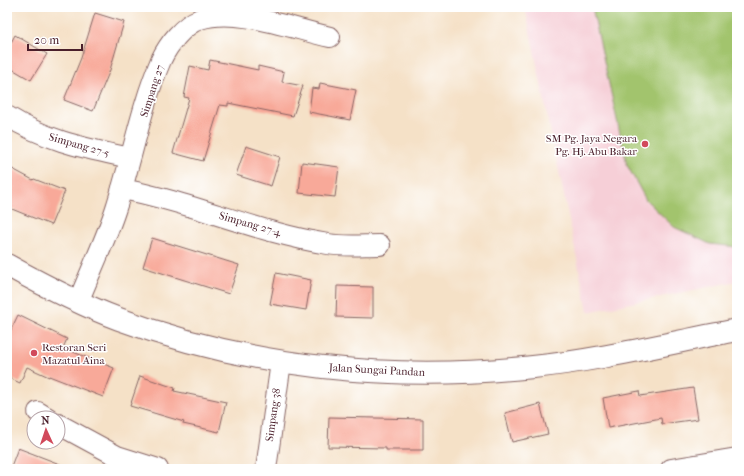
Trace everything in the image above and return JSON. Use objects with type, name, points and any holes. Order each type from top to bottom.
[{"type":"street","name":"Simpang 27","points":[[79,300],[116,210],[130,158],[162,59],[173,41],[185,28],[198,20],[226,15],[244,17],[330,37]]},
{"type":"street","name":"Simpang 27-5","points":[[7,116],[25,127],[60,142],[130,158]]},
{"type":"street","name":"Simpang 27-4","points":[[122,190],[154,195],[285,234],[329,244],[380,245]]},
{"type":"street","name":"Jalan Sungai Pandan","points":[[7,265],[43,285],[118,318],[158,332],[217,349],[280,362],[371,372],[484,371],[591,359],[737,330]]},
{"type":"street","name":"Simpang 38","points":[[266,469],[280,362]]},
{"type":"street","points":[[66,429],[115,463],[158,469]]},
{"type":"street","points":[[671,469],[737,458]]},
{"type":"shaded area","name":"SM Pg. Jaya Negara Pg. Hj. Abu Bakar","points":[[525,7],[737,7],[737,281],[588,312]]},
{"type":"green space","points":[[592,7],[737,7],[737,247],[710,244],[674,227],[646,200],[627,165]]},
{"type":"building","points":[[95,13],[124,22],[110,70],[93,111],[64,100],[81,58]]},
{"type":"building","points":[[15,35],[47,54],[31,80],[7,66],[7,50]]},
{"type":"building","points":[[210,60],[258,70],[258,66],[284,72],[282,82],[303,86],[293,116],[228,103],[228,106],[220,105],[203,161],[173,153],[189,98],[184,97],[190,66],[208,70]]},
{"type":"building","points":[[320,83],[356,90],[350,120],[309,112],[312,88],[319,89]]},
{"type":"building","points":[[246,146],[280,157],[271,186],[236,175]]},
{"type":"building","points":[[302,162],[339,167],[335,197],[299,193]]},
{"type":"building","points":[[7,166],[33,180],[34,179],[65,191],[51,225],[7,207]]},
{"type":"building","points":[[152,238],[239,265],[229,294],[143,267]]},
{"type":"building","points":[[276,273],[311,280],[306,310],[270,304]]},
{"type":"building","points":[[337,286],[373,287],[373,318],[336,317]]},
{"type":"building","points":[[18,315],[67,339],[63,348],[114,368],[103,397],[49,377],[27,367],[20,383],[7,377],[7,338]]},
{"type":"building","points":[[140,376],[175,388],[174,391],[226,402],[219,432],[183,424],[184,422],[130,406]]},
{"type":"building","points":[[693,388],[698,419],[662,424],[661,418],[608,428],[603,398],[639,391],[640,396]]},
{"type":"building","points":[[540,404],[548,434],[512,442],[505,413]]},
{"type":"building","points":[[329,417],[423,419],[423,450],[328,447]]},
{"type":"building","points":[[18,448],[70,468],[10,469]]},
{"type":"place","name":"SM Pg. Jaya Negara Pg. Hj. Abu Bakar","points":[[645,144]]},
{"type":"place","name":"Restoran Seri Mazatul Aina","points":[[34,353]]}]
